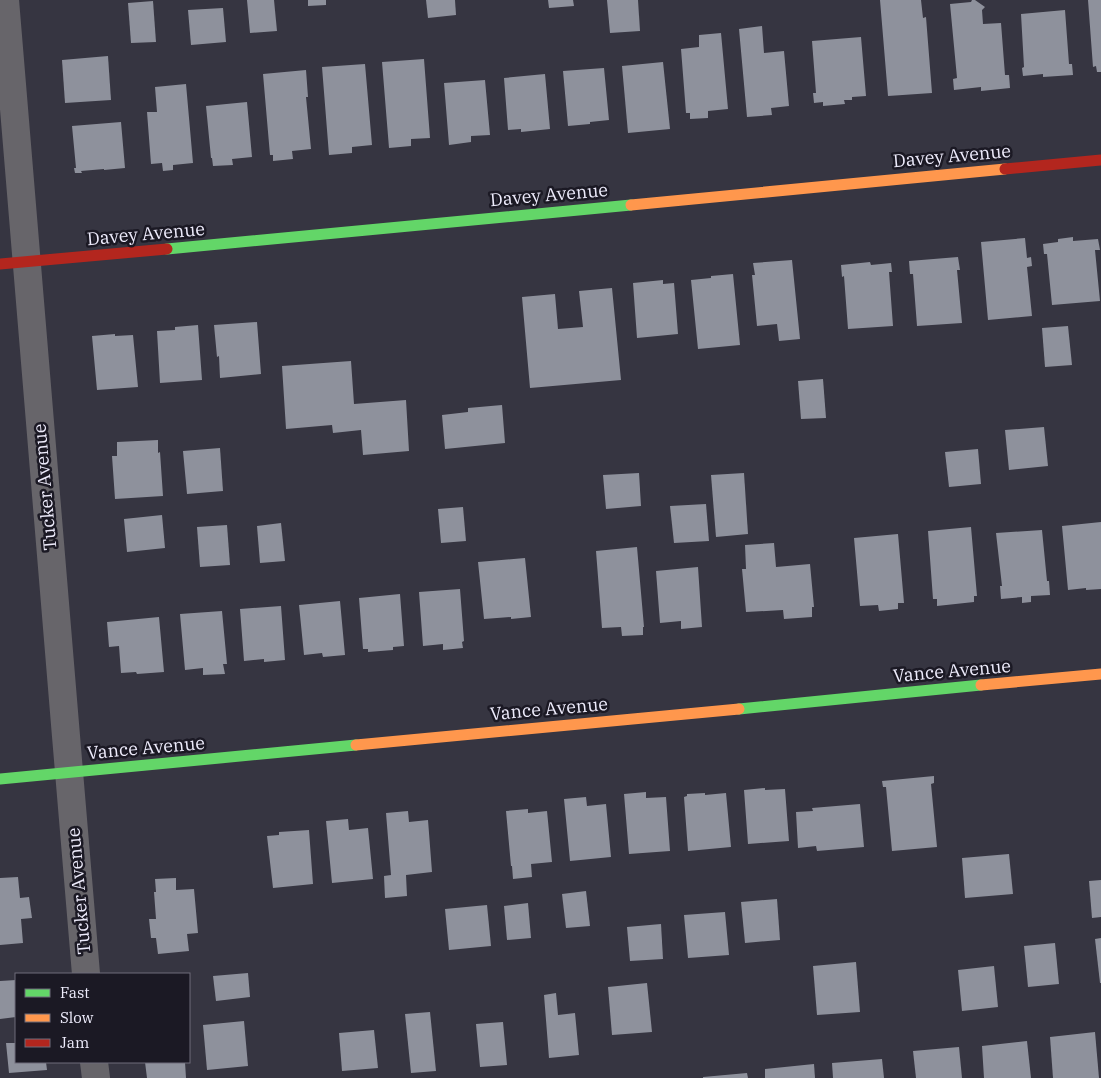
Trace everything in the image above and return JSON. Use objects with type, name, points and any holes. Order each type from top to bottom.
[{"type":"street","name":"Tucker Avenue","points":[[5,0],[86,973]]},
{"type":"street","name":"Davey Avenue","points":[[0,264],[1101,160]]},
{"type":"street","name":"Vance Avenue","points":[[0,779],[1101,674]]},
{"type":"street","points":[[94,1063],[96,1078]]},
{"type":"building","points":[[247,0],[274,0],[277,31],[250,33]]},
{"type":"building","points":[[308,0],[326,0],[326,5],[308,6]]},
{"type":"building","points":[[426,0],[455,0],[456,15],[428,18]]},
{"type":"building","points":[[548,0],[573,0],[574,6],[549,8]]},
{"type":"building","points":[[607,0],[638,0],[640,31],[610,33]]},
{"type":"building","points":[[880,0],[921,0],[923,18],[926,17],[932,93],[888,96]]},
{"type":"building","points":[[972,0],[985,7],[982,10],[983,24],[1001,23],[1005,75],[1009,75],[1010,88],[981,91],[981,87],[954,90],[953,79],[957,78],[950,4],[971,2]]},
{"type":"building","points":[[1088,0],[1101,0],[1101,72],[1097,72],[1096,66],[1093,67]]},
{"type":"building","points":[[153,1],[156,42],[131,43],[128,3]]},
{"type":"building","points":[[223,8],[226,42],[191,45],[188,10]]},
{"type":"building","points":[[1065,10],[1069,64],[1072,64],[1073,75],[1043,77],[1043,74],[1023,76],[1021,14]]},
{"type":"building","points":[[762,26],[764,53],[784,51],[789,106],[771,108],[772,115],[747,117],[739,29]]},
{"type":"building","points":[[721,33],[728,109],[708,111],[708,118],[690,119],[690,113],[686,113],[681,49],[699,47],[699,35]]},
{"type":"building","points":[[861,37],[866,96],[852,97],[852,100],[844,100],[845,104],[823,106],[823,102],[814,103],[813,93],[816,93],[812,41]]},
{"type":"building","points":[[108,56],[111,100],[65,103],[62,60]]},
{"type":"building","points":[[424,59],[430,138],[411,139],[411,146],[389,148],[382,62]]},
{"type":"building","points":[[663,62],[670,129],[628,133],[622,66]]},
{"type":"building","points":[[365,64],[372,145],[352,147],[352,153],[329,155],[322,67]]},
{"type":"building","points":[[604,68],[609,120],[568,126],[563,71]]},
{"type":"building","points":[[306,70],[308,97],[306,97],[311,149],[292,151],[293,159],[273,161],[273,155],[270,155],[263,74]]},
{"type":"building","points":[[545,74],[550,129],[521,132],[521,129],[508,130],[504,78]]},
{"type":"building","points":[[485,80],[490,135],[471,136],[471,142],[449,145],[444,83]]},
{"type":"building","points":[[186,84],[193,163],[173,165],[173,170],[163,171],[162,163],[151,164],[147,112],[157,112],[155,87]]},
{"type":"building","points":[[247,102],[252,157],[232,159],[233,165],[213,166],[206,106]]},
{"type":"building","points":[[121,122],[125,168],[75,173],[72,126]]},
{"type":"building","points":[[1073,237],[1073,241],[1098,239],[1100,250],[1095,250],[1100,301],[1052,305],[1047,254],[1044,254],[1043,244]]},
{"type":"building","points":[[1025,238],[1027,258],[1031,257],[1032,266],[1027,267],[1032,316],[988,320],[981,242]]},
{"type":"building","points":[[958,257],[960,270],[957,270],[962,323],[917,326],[913,274],[910,274],[909,261]]},
{"type":"building","points":[[792,260],[800,339],[779,341],[777,324],[757,326],[752,275],[755,275],[753,263]]},
{"type":"building","points":[[870,262],[871,265],[891,263],[892,272],[889,272],[893,326],[848,329],[844,276],[842,277],[841,265]]},
{"type":"building","points":[[733,274],[740,345],[698,349],[691,280]]},
{"type":"building","points":[[663,280],[663,284],[674,283],[678,334],[637,338],[633,283]]},
{"type":"building","points":[[612,288],[621,380],[530,388],[522,297],[555,294],[558,329],[583,327],[579,291]]},
{"type":"building","points":[[257,322],[261,374],[220,378],[214,325]]},
{"type":"building","points":[[198,325],[202,380],[160,383],[157,331],[175,330],[175,327]]},
{"type":"building","points":[[1068,326],[1072,365],[1045,367],[1042,328]]},
{"type":"building","points":[[115,334],[115,336],[133,335],[138,387],[97,390],[92,336]]},
{"type":"building","points":[[351,361],[354,404],[406,400],[409,451],[363,455],[361,430],[333,433],[332,425],[286,429],[282,366]]},
{"type":"building","points":[[823,379],[826,418],[801,419],[798,381]]},
{"type":"building","points":[[502,405],[505,443],[445,449],[442,415],[468,412],[468,408]]},
{"type":"building","points":[[1044,427],[1048,466],[1009,470],[1005,430]]},
{"type":"building","points":[[158,440],[163,496],[115,499],[112,456],[117,456],[117,442]]},
{"type":"building","points":[[220,448],[223,491],[187,494],[183,451]]},
{"type":"building","points":[[978,449],[981,484],[949,487],[945,452]]},
{"type":"building","points":[[639,473],[641,506],[606,509],[603,475]]},
{"type":"building","points":[[744,473],[748,534],[716,537],[711,475]]},
{"type":"building","points":[[706,504],[709,541],[674,543],[670,506]]},
{"type":"building","points":[[463,507],[466,541],[441,543],[438,509]]},
{"type":"building","points":[[162,515],[165,548],[127,552],[124,519]]},
{"type":"building","points":[[1101,522],[1101,589],[1068,590],[1062,526]]},
{"type":"building","points":[[281,523],[285,561],[260,563],[257,526]]},
{"type":"building","points":[[227,525],[230,565],[200,567],[197,527]]},
{"type":"building","points":[[971,527],[977,596],[974,596],[974,602],[937,606],[937,599],[933,599],[928,531]]},
{"type":"building","points":[[1042,530],[1050,595],[1031,596],[1031,602],[1022,603],[1022,597],[1001,599],[1000,586],[1002,586],[996,533]]},
{"type":"building","points":[[898,534],[904,603],[898,603],[898,609],[879,611],[878,605],[860,606],[854,538]]},
{"type":"building","points":[[774,543],[776,567],[810,564],[814,607],[812,607],[812,617],[784,619],[783,610],[746,612],[742,569],[746,569],[745,545]]},
{"type":"building","points":[[637,547],[644,627],[643,635],[622,636],[621,627],[602,628],[596,551]]},
{"type":"building","points":[[525,558],[531,617],[484,619],[478,562]]},
{"type":"building","points":[[698,567],[702,627],[681,629],[681,621],[660,623],[656,571]]},
{"type":"building","points":[[460,589],[463,648],[443,650],[443,644],[423,646],[419,592]]},
{"type":"building","points":[[400,594],[404,646],[393,647],[393,650],[368,652],[368,649],[363,649],[359,598]]},
{"type":"building","points":[[340,601],[345,655],[323,657],[322,653],[304,655],[299,605]]},
{"type":"building","points":[[281,606],[285,660],[264,662],[264,659],[244,661],[240,609]]},
{"type":"building","points":[[222,611],[227,664],[223,664],[225,674],[203,675],[203,668],[185,670],[180,614]]},
{"type":"building","points":[[159,617],[164,672],[121,673],[119,646],[109,647],[107,622]]},
{"type":"building","points":[[934,776],[934,783],[931,784],[937,847],[892,851],[886,787],[883,787],[882,781]]},
{"type":"building","points":[[765,788],[765,790],[785,789],[789,841],[748,844],[744,790]]},
{"type":"building","points":[[646,792],[646,798],[666,797],[670,851],[629,854],[624,794]]},
{"type":"building","points":[[705,793],[705,795],[726,793],[731,847],[688,851],[684,797],[687,794]]},
{"type":"building","points":[[586,797],[587,806],[606,804],[611,857],[570,861],[564,799]]},
{"type":"building","points":[[860,804],[864,847],[817,851],[816,846],[798,848],[796,812],[813,811],[812,808]]},
{"type":"building","points":[[528,809],[528,813],[547,811],[552,862],[531,864],[532,877],[513,879],[506,811]]},
{"type":"building","points":[[408,811],[409,822],[428,820],[432,872],[406,875],[407,896],[385,898],[384,876],[391,875],[386,813]]},
{"type":"building","points":[[348,819],[349,830],[368,828],[373,879],[332,883],[326,821]]},
{"type":"building","points":[[309,830],[313,884],[273,888],[267,836],[279,835],[279,832]]},
{"type":"building","points":[[1009,854],[1013,894],[965,898],[962,858]]},
{"type":"building","points":[[18,877],[20,898],[29,897],[32,918],[21,919],[23,943],[0,945],[0,878]]},
{"type":"building","points":[[176,878],[176,890],[194,889],[198,933],[187,934],[189,951],[158,954],[156,938],[151,938],[149,919],[156,919],[155,879]]},
{"type":"building","points":[[1101,880],[1101,917],[1092,918],[1089,881]]},
{"type":"building","points":[[586,891],[590,926],[566,928],[562,894]]},
{"type":"building","points":[[777,899],[780,940],[745,943],[741,902]]},
{"type":"building","points":[[528,903],[531,938],[507,940],[504,906]]},
{"type":"building","points":[[487,905],[491,946],[449,950],[445,909]]},
{"type":"building","points":[[725,912],[729,955],[688,958],[684,915]]},
{"type":"building","points":[[661,924],[663,959],[630,961],[627,927]]},
{"type":"building","points":[[1101,938],[1101,983],[1100,983],[1095,939]]},
{"type":"building","points":[[1055,943],[1059,984],[1028,987],[1024,946]]},
{"type":"building","points":[[856,962],[860,1012],[817,1015],[813,966]]},
{"type":"building","points":[[994,966],[998,1007],[962,1011],[958,970]]},
{"type":"building","points":[[248,973],[250,997],[216,1001],[213,976]]},
{"type":"building","points":[[15,980],[15,1017],[0,1019],[0,981]]},
{"type":"building","points":[[647,983],[652,1032],[612,1035],[608,987]]},
{"type":"building","points":[[556,993],[558,1015],[575,1013],[579,1055],[549,1058],[544,995]]},
{"type":"building","points":[[430,1012],[436,1071],[411,1073],[405,1014]]},
{"type":"building","points":[[244,1021],[248,1066],[207,1070],[203,1025]]},
{"type":"building","points":[[503,1022],[507,1065],[480,1067],[476,1024]]},
{"type":"building","points":[[374,1030],[378,1068],[342,1071],[339,1033]]},
{"type":"building","points":[[1095,1032],[1099,1078],[1053,1078],[1050,1037]]},
{"type":"building","points":[[1027,1041],[1031,1078],[984,1078],[982,1046]]},
{"type":"building","points":[[6,1043],[15,1043],[15,1063],[46,1063],[47,1070],[9,1073]]},
{"type":"building","points":[[959,1047],[962,1078],[916,1078],[913,1051]]},
{"type":"building","points":[[882,1059],[884,1078],[833,1078],[832,1063]]},
{"type":"building","points":[[145,1063],[185,1063],[186,1078],[147,1078]]},
{"type":"building","points":[[814,1064],[815,1078],[765,1078],[765,1069]]},
{"type":"building","points":[[747,1073],[748,1078],[703,1078],[703,1077]]},
{"type":"traffic: fast","points":[[167,249],[631,205]]},
{"type":"traffic: fast","points":[[739,709],[981,685]]},
{"type":"traffic: fast","points":[[0,779],[356,745]]},
{"type":"traffic: slow","points":[[631,205],[1005,169]]},
{"type":"traffic: slow","points":[[981,685],[1101,674]]},
{"type":"traffic: slow","points":[[356,745],[739,709]]},
{"type":"traffic: jam","points":[[1005,169],[1101,160]]},
{"type":"traffic: jam","points":[[0,264],[167,249]]}]
